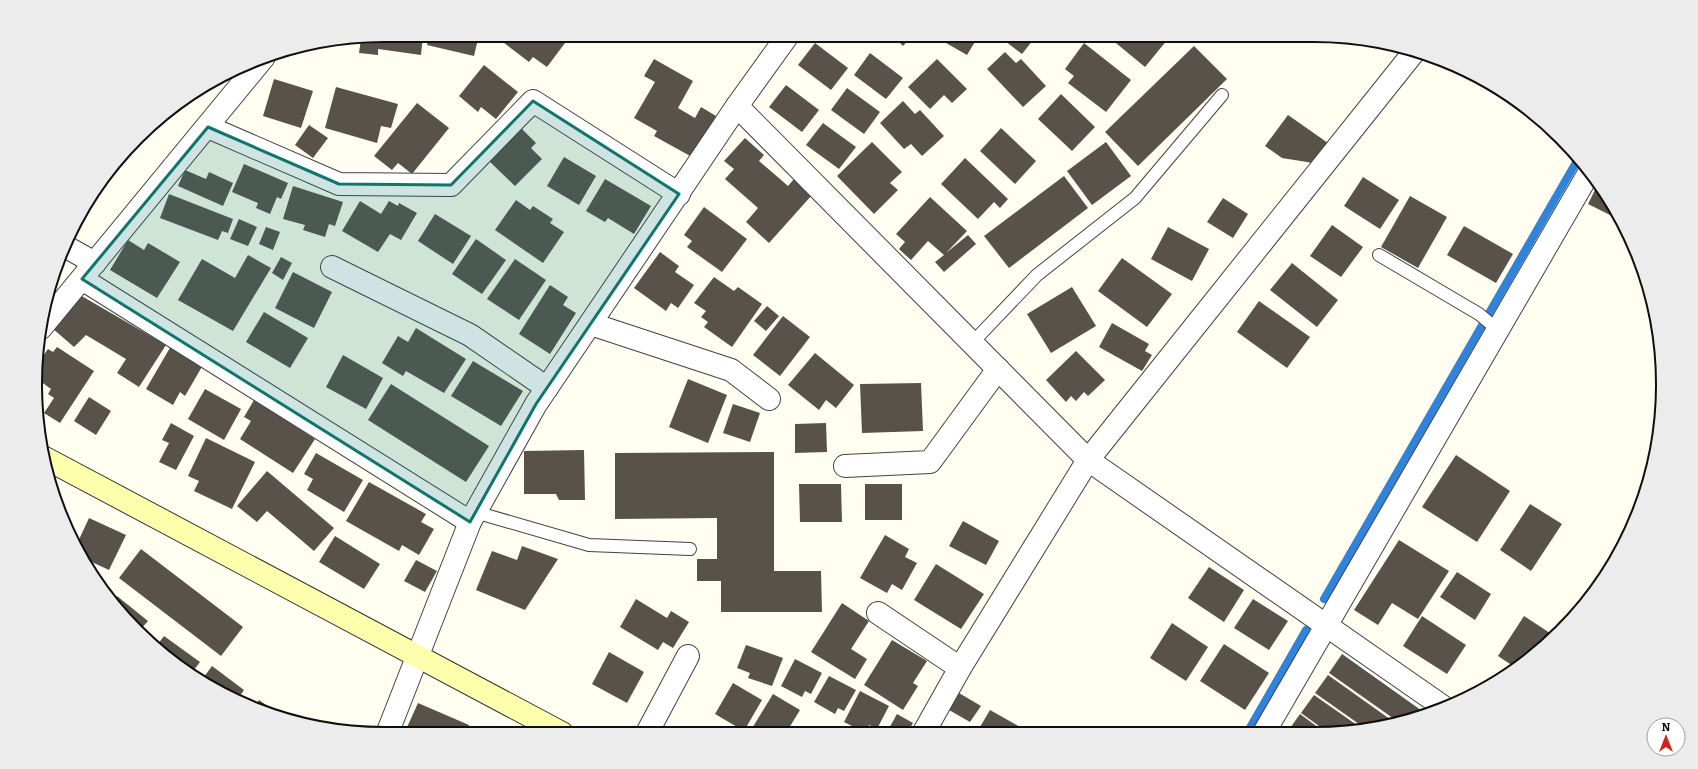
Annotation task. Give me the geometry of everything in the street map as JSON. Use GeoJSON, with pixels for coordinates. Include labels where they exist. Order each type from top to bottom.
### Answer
{"type":"FeatureCollection","features":[{"type":"Feature","properties":{"kind":"street"},"geometry":{"type":"LineString","coordinates":[[390,727],[473,517],[548,388],[738,106],[783,42]]}},
{"type":"Feature","properties":{"kind":"street"},"geometry":{"type":"LineString","coordinates":[[927,727],[960,668],[1088,460],[1411,56]]}},
{"type":"Feature","properties":{"kind":"street"},"geometry":{"type":"LineString","coordinates":[[49,318],[256,67]]}},
{"type":"Feature","properties":{"kind":"street"},"geometry":{"type":"LineString","coordinates":[[208,127],[339,184],[451,185],[532,101],[679,194]]}},
{"type":"Feature","properties":{"kind":"street"},"geometry":{"type":"LineString","coordinates":[[738,106],[1088,460],[1439,703]]}},
{"type":"Feature","properties":{"kind":"street"},"geometry":{"type":"LineString","coordinates":[[1267,727],[1496,328],[1586,178]]}},
{"type":"Feature","properties":{"kind":"street"},"geometry":{"type":"LineString","coordinates":[[69,250],[88,271],[473,517]]}},
{"type":"Feature","properties":{"kind":"street"},"geometry":{"type":"LineString","coordinates":[[332,267],[470,335],[548,388]]}},
{"type":"Feature","properties":{"kind":"street"},"geometry":{"type":"LineString","coordinates":[[591,324],[731,370],[769,399]]}},
{"type":"Feature","properties":{"kind":"street"},"geometry":{"type":"LineString","coordinates":[[845,466],[930,462],[998,369]]}},
{"type":"Feature","properties":{"kind":"street"},"geometry":{"type":"LineString","coordinates":[[51,461],[551,727]]}},
{"type":"Feature","properties":{"kind":"street"},"geometry":{"type":"LineString","coordinates":[[878,613],[960,668]]}},
{"type":"Feature","properties":{"kind":"street"},"geometry":{"type":"LineString","coordinates":[[650,727],[688,656]]}},
{"type":"Feature","properties":{"kind":"lane"},"geometry":{"type":"LineString","coordinates":[[972,343],[1037,275],[1135,198],[1222,96]]}},
{"type":"Feature","properties":{"kind":"lane"},"geometry":{"type":"LineString","coordinates":[[1379,255],[1479,314],[1496,328]]}},
{"type":"Feature","properties":{"kind":"lane"},"geometry":{"type":"LineString","coordinates":[[473,517],[589,545],[690,549]]}},
{"type":"Feature","properties":{"kind":"highlighted area"},"geometry":{"type":"Polygon","coordinates":[[[533,101],[679,194],[536,404],[470,522],[82,279],[208,127],[339,184],[451,185],[533,101]]]}},
{"type":"Feature","properties":{"kind":"building"},"geometry":{"type":"Polygon","coordinates":[[[422,42],[421,55],[378,49],[378,55],[359,53],[360,43],[422,42]]]}},
{"type":"Feature","properties":{"kind":"building"},"geometry":{"type":"Polygon","coordinates":[[[428,42],[477,42],[474,56],[427,45],[428,42]]]}},
{"type":"Feature","properties":{"kind":"building"},"geometry":{"type":"Polygon","coordinates":[[[503,42],[566,42],[547,67],[533,57],[529,62],[503,42]]]}},
{"type":"Feature","properties":{"kind":"building"},"geometry":{"type":"Polygon","coordinates":[[[899,42],[907,42],[903,46],[899,42]]]}},
{"type":"Feature","properties":{"kind":"building"},"geometry":{"type":"Polygon","coordinates":[[[944,42],[975,42],[967,55],[944,42]]]}},
{"type":"Feature","properties":{"kind":"building"},"geometry":{"type":"Polygon","coordinates":[[[1006,42],[1031,42],[1022,54],[1006,42]]]}},
{"type":"Feature","properties":{"kind":"building"},"geometry":{"type":"Polygon","coordinates":[[[1115,42],[1166,42],[1145,67],[1115,42]]]}},
{"type":"Feature","properties":{"kind":"building"},"geometry":{"type":"Polygon","coordinates":[[[815,43],[848,68],[831,90],[798,65],[815,43]]]}},
{"type":"Feature","properties":{"kind":"building"},"geometry":{"type":"Polygon","coordinates":[[[1084,43],[1131,80],[1106,112],[1068,83],[1074,76],[1065,69],[1084,43]]]}},
{"type":"Feature","properties":{"kind":"building"},"geometry":{"type":"Polygon","coordinates":[[[1194,46],[1227,79],[1138,166],[1105,132],[1194,46]]]}},
{"type":"Feature","properties":{"kind":"building"},"geometry":{"type":"Polygon","coordinates":[[[1005,52],[1016,63],[1021,59],[1046,86],[1023,107],[987,69],[1005,52]]]}},
{"type":"Feature","properties":{"kind":"building"},"geometry":{"type":"Polygon","coordinates":[[[870,53],[903,78],[886,99],[854,75],[870,53]]]}},
{"type":"Feature","properties":{"kind":"building"},"geometry":{"type":"Polygon","coordinates":[[[654,59],[693,81],[678,108],[695,118],[701,107],[716,116],[692,157],[654,136],[657,131],[634,118],[655,82],[644,76],[654,59]]]}},
{"type":"Feature","properties":{"kind":"building"},"geometry":{"type":"Polygon","coordinates":[[[937,59],[967,89],[952,103],[944,95],[930,109],[908,87],[937,59]]]}},
{"type":"Feature","properties":{"kind":"building"},"geometry":{"type":"Polygon","coordinates":[[[484,65],[518,92],[496,119],[481,107],[478,112],[459,96],[484,65]]]}},
{"type":"Feature","properties":{"kind":"building"},"geometry":{"type":"Polygon","coordinates":[[[274,79],[313,91],[301,128],[263,116],[274,79]]]}},
{"type":"Feature","properties":{"kind":"building"},"geometry":{"type":"Polygon","coordinates":[[[786,85],[819,110],[802,132],[769,107],[786,85]]]}},
{"type":"Feature","properties":{"kind":"building"},"geometry":{"type":"Polygon","coordinates":[[[336,87],[398,104],[391,128],[381,126],[377,143],[325,128],[336,87]]]}},
{"type":"Feature","properties":{"kind":"building"},"geometry":{"type":"Polygon","coordinates":[[[847,88],[880,112],[864,134],[831,110],[847,88]]]}},
{"type":"Feature","properties":{"kind":"building"},"geometry":{"type":"Polygon","coordinates":[[[1061,94],[1095,127],[1072,151],[1038,119],[1061,94]]]}},
{"type":"Feature","properties":{"kind":"building"},"geometry":{"type":"Polygon","coordinates":[[[903,101],[915,114],[920,110],[944,136],[922,156],[911,144],[904,149],[880,123],[903,101]]]}},
{"type":"Feature","properties":{"kind":"building"},"geometry":{"type":"Polygon","coordinates":[[[417,103],[449,128],[412,174],[398,163],[392,170],[374,156],[417,103]]]}},
{"type":"Feature","properties":{"kind":"building"},"geometry":{"type":"Polygon","coordinates":[[[1288,115],[1328,143],[1313,163],[1282,158],[1265,146],[1288,115]]]}},
{"type":"Feature","properties":{"kind":"building"},"geometry":{"type":"Polygon","coordinates":[[[823,123],[856,147],[839,169],[806,145],[823,123]]]}},
{"type":"Feature","properties":{"kind":"building"},"geometry":{"type":"Polygon","coordinates":[[[309,125],[328,138],[313,158],[295,145],[309,125]]]}},
{"type":"Feature","properties":{"kind":"building"},"geometry":{"type":"Polygon","coordinates":[[[520,127],[536,143],[531,148],[542,159],[515,186],[488,160],[520,127]]]}},
{"type":"Feature","properties":{"kind":"building"},"geometry":{"type":"Polygon","coordinates":[[[1001,128],[1036,161],[1015,184],[980,151],[1001,128]]]}},
{"type":"Feature","properties":{"kind":"building"},"geometry":{"type":"Polygon","coordinates":[[[745,138],[764,155],[759,161],[788,186],[794,179],[812,195],[769,243],[746,222],[758,208],[725,179],[734,169],[724,161],[745,138]]]}},
{"type":"Feature","properties":{"kind":"building"},"geometry":{"type":"Polygon","coordinates":[[[872,142],[902,172],[890,183],[898,190],[874,214],[837,176],[872,142]]]}},
{"type":"Feature","properties":{"kind":"building"},"geometry":{"type":"Polygon","coordinates":[[[1106,142],[1131,176],[1092,205],[1067,171],[1106,142]]]}},
{"type":"Feature","properties":{"kind":"building"},"geometry":{"type":"Polygon","coordinates":[[[564,157],[596,176],[579,205],[547,186],[564,157]]]}},
{"type":"Feature","properties":{"kind":"building"},"geometry":{"type":"Polygon","coordinates":[[[965,158],[1008,199],[1000,208],[994,202],[978,219],[941,184],[965,158]]]}},
{"type":"Feature","properties":{"kind":"building"},"geometry":{"type":"Polygon","coordinates":[[[244,164],[288,183],[281,199],[277,197],[270,214],[256,208],[258,203],[232,192],[244,164]]]}},
{"type":"Feature","properties":{"kind":"building"},"geometry":{"type":"Polygon","coordinates":[[[185,170],[206,179],[209,172],[233,183],[223,206],[178,186],[185,170]]]}},
{"type":"Feature","properties":{"kind":"building"},"geometry":{"type":"Polygon","coordinates":[[[1064,176],[1088,208],[1009,268],[984,236],[1064,176]]]}},
{"type":"Feature","properties":{"kind":"building"},"geometry":{"type":"Polygon","coordinates":[[[1363,177],[1399,200],[1380,229],[1344,206],[1363,177]]]}},
{"type":"Feature","properties":{"kind":"building"},"geometry":{"type":"Polygon","coordinates":[[[605,179],[651,206],[634,234],[608,218],[605,222],[586,211],[605,179]]]}},
{"type":"Feature","properties":{"kind":"building"},"geometry":{"type":"Polygon","coordinates":[[[293,186],[343,202],[335,226],[329,224],[325,237],[303,230],[305,225],[283,219],[293,186]]]}},
{"type":"Feature","properties":{"kind":"building"},"geometry":{"type":"Polygon","coordinates":[[[1595,190],[1612,216],[1588,204],[1595,190]]]}},
{"type":"Feature","properties":{"kind":"building"},"geometry":{"type":"Polygon","coordinates":[[[169,194],[233,219],[228,233],[222,231],[218,240],[160,218],[169,194]]]}},
{"type":"Feature","properties":{"kind":"building"},"geometry":{"type":"Polygon","coordinates":[[[1410,196],[1447,217],[1418,268],[1381,247],[1410,196]]]}},
{"type":"Feature","properties":{"kind":"building"},"geometry":{"type":"Polygon","coordinates":[[[930,197],[967,231],[946,253],[968,235],[976,244],[944,272],[935,262],[944,255],[928,241],[911,260],[899,249],[905,242],[896,234],[930,197]]]}},
{"type":"Feature","properties":{"kind":"building"},"geometry":{"type":"Polygon","coordinates":[[[1223,198],[1248,214],[1233,238],[1207,222],[1223,198]]]}},
{"type":"Feature","properties":{"kind":"building"},"geometry":{"type":"Polygon","coordinates":[[[516,200],[530,210],[533,206],[553,219],[550,223],[564,232],[543,263],[495,230],[516,200]]]}},
{"type":"Feature","properties":{"kind":"building"},"geometry":{"type":"Polygon","coordinates":[[[360,201],[381,214],[389,201],[398,206],[399,203],[417,213],[401,240],[390,234],[378,252],[342,231],[360,201]]]}},
{"type":"Feature","properties":{"kind":"building"},"geometry":{"type":"Polygon","coordinates":[[[704,207],[747,239],[722,272],[687,247],[692,241],[684,235],[704,207]]]}},
{"type":"Feature","properties":{"kind":"building"},"geometry":{"type":"Polygon","coordinates":[[[435,214],[471,236],[453,264],[418,241],[435,214]]]}},
{"type":"Feature","properties":{"kind":"building"},"geometry":{"type":"Polygon","coordinates":[[[239,219],[257,227],[248,246],[230,239],[239,219]]]}},
{"type":"Feature","properties":{"kind":"building"},"geometry":{"type":"Polygon","coordinates":[[[1332,225],[1363,247],[1341,277],[1310,256],[1332,225]]]}},
{"type":"Feature","properties":{"kind":"building"},"geometry":{"type":"Polygon","coordinates":[[[1464,226],[1513,254],[1496,283],[1447,255],[1464,226]]]}},
{"type":"Feature","properties":{"kind":"building"},"geometry":{"type":"Polygon","coordinates":[[[266,227],[280,232],[273,250],[259,244],[266,227]]]}},
{"type":"Feature","properties":{"kind":"building"},"geometry":{"type":"Polygon","coordinates":[[[1168,227],[1209,249],[1192,281],[1151,259],[1168,227]]]}},
{"type":"Feature","properties":{"kind":"building"},"geometry":{"type":"Polygon","coordinates":[[[476,239],[506,260],[482,294],[452,274],[476,239]]]}},
{"type":"Feature","properties":{"kind":"building"},"geometry":{"type":"Polygon","coordinates":[[[128,240],[144,250],[148,243],[180,262],[157,298],[110,270],[128,240]]]}},
{"type":"Feature","properties":{"kind":"building"},"geometry":{"type":"Polygon","coordinates":[[[660,252],[679,266],[675,272],[694,285],[678,308],[671,303],[666,311],[634,288],[660,252]]]}},
{"type":"Feature","properties":{"kind":"building"},"geometry":{"type":"Polygon","coordinates":[[[248,255],[271,268],[233,331],[178,300],[202,259],[235,278],[248,255]]]}},
{"type":"Feature","properties":{"kind":"building"},"geometry":{"type":"Polygon","coordinates":[[[281,257],[292,263],[283,280],[272,273],[281,257]]]}},
{"type":"Feature","properties":{"kind":"building"},"geometry":{"type":"Polygon","coordinates":[[[1122,258],[1172,294],[1147,327],[1098,291],[1122,258]]]}},
{"type":"Feature","properties":{"kind":"building"},"geometry":{"type":"Polygon","coordinates":[[[515,259],[546,280],[519,320],[487,299],[515,259]]]}},
{"type":"Feature","properties":{"kind":"building"},"geometry":{"type":"Polygon","coordinates":[[[1292,263],[1338,300],[1317,327],[1270,290],[1292,263]]]}},
{"type":"Feature","properties":{"kind":"building"},"geometry":{"type":"Polygon","coordinates":[[[293,272],[332,292],[314,328],[275,308],[293,272]]]}},
{"type":"Feature","properties":{"kind":"building"},"geometry":{"type":"Polygon","coordinates":[[[714,277],[734,291],[738,287],[762,304],[732,347],[704,327],[708,322],[701,317],[706,311],[694,303],[714,277]]]}},
{"type":"Feature","properties":{"kind":"building"},"geometry":{"type":"Polygon","coordinates":[[[550,285],[568,297],[563,305],[576,313],[550,354],[519,334],[550,285]]]}},
{"type":"Feature","properties":{"kind":"building"},"geometry":{"type":"Polygon","coordinates":[[[1072,287],[1096,326],[1051,353],[1027,314],[1072,287]]]}},
{"type":"Feature","properties":{"kind":"building"},"geometry":{"type":"Polygon","coordinates":[[[80,295],[166,345],[139,387],[117,373],[126,359],[86,335],[74,347],[52,328],[80,295]]]}},
{"type":"Feature","properties":{"kind":"building"},"geometry":{"type":"Polygon","coordinates":[[[1259,301],[1310,337],[1287,368],[1237,332],[1259,301]]]}},
{"type":"Feature","properties":{"kind":"building"},"geometry":{"type":"Polygon","coordinates":[[[767,306],[779,316],[766,331],[754,321],[767,306]]]}},
{"type":"Feature","properties":{"kind":"building"},"geometry":{"type":"Polygon","coordinates":[[[264,312],[308,338],[290,368],[246,342],[264,312]]]}},
{"type":"Feature","properties":{"kind":"building"},"geometry":{"type":"Polygon","coordinates":[[[783,316],[810,337],[780,376],[753,355],[783,316]]]}},
{"type":"Feature","properties":{"kind":"building"},"geometry":{"type":"Polygon","coordinates":[[[1112,323],[1149,344],[1145,351],[1152,355],[1142,371],[1099,347],[1112,323]]]}},
{"type":"Feature","properties":{"kind":"building"},"geometry":{"type":"Polygon","coordinates":[[[416,328],[466,359],[444,393],[406,371],[403,376],[382,363],[398,336],[408,342],[416,328]]]}},
{"type":"Feature","properties":{"kind":"building"},"geometry":{"type":"Polygon","coordinates":[[[171,346],[203,365],[185,396],[180,392],[173,405],[146,389],[171,346]]]}},
{"type":"Feature","properties":{"kind":"building"},"geometry":{"type":"Polygon","coordinates":[[[57,347],[94,371],[60,423],[44,413],[54,398],[48,394],[51,389],[42,383],[44,355],[48,349],[53,352],[57,347]]]}},
{"type":"Feature","properties":{"kind":"building"},"geometry":{"type":"Polygon","coordinates":[[[1076,351],[1105,380],[1088,396],[1084,392],[1076,401],[1071,396],[1066,402],[1046,380],[1076,351]]]}},
{"type":"Feature","properties":{"kind":"building"},"geometry":{"type":"Polygon","coordinates":[[[815,353],[854,385],[836,408],[826,400],[819,410],[788,385],[815,353]]]}},
{"type":"Feature","properties":{"kind":"building"},"geometry":{"type":"Polygon","coordinates":[[[343,355],[383,378],[366,409],[326,387],[343,355]]]}},
{"type":"Feature","properties":{"kind":"building"},"geometry":{"type":"Polygon","coordinates":[[[473,361],[523,391],[501,426],[451,396],[473,361]]]}},
{"type":"Feature","properties":{"kind":"building"},"geometry":{"type":"Polygon","coordinates":[[[688,379],[727,395],[708,443],[669,427],[688,379]]]}},
{"type":"Feature","properties":{"kind":"building"},"geometry":{"type":"Polygon","coordinates":[[[921,383],[923,431],[862,433],[860,384],[921,383]]]}},
{"type":"Feature","properties":{"kind":"building"},"geometry":{"type":"Polygon","coordinates":[[[391,384],[489,446],[466,482],[368,420],[391,384]]]}},
{"type":"Feature","properties":{"kind":"building"},"geometry":{"type":"Polygon","coordinates":[[[205,389],[241,409],[224,440],[188,419],[205,389]]]}},
{"type":"Feature","properties":{"kind":"building"},"geometry":{"type":"Polygon","coordinates":[[[89,397],[111,411],[96,435],[74,421],[89,397]]]}},
{"type":"Feature","properties":{"kind":"building"},"geometry":{"type":"Polygon","coordinates":[[[254,400],[315,439],[293,473],[240,439],[251,421],[244,417],[254,400]]]}},
{"type":"Feature","properties":{"kind":"building"},"geometry":{"type":"Polygon","coordinates":[[[733,404],[760,413],[750,442],[723,433],[733,404]]]}},
{"type":"Feature","properties":{"kind":"building"},"geometry":{"type":"Polygon","coordinates":[[[171,423],[194,436],[176,470],[159,462],[169,443],[162,440],[171,423]]]}},
{"type":"Feature","properties":{"kind":"building"},"geometry":{"type":"Polygon","coordinates":[[[826,423],[827,452],[795,453],[795,424],[826,423]]]}},
{"type":"Feature","properties":{"kind":"building"},"geometry":{"type":"Polygon","coordinates":[[[206,438],[255,462],[232,509],[194,491],[199,481],[188,476],[206,438]]]}},
{"type":"Feature","properties":{"kind":"building"},"geometry":{"type":"Polygon","coordinates":[[[584,450],[585,500],[559,500],[556,494],[524,494],[524,451],[584,450]]]}},
{"type":"Feature","properties":{"kind":"building"},"geometry":{"type":"Polygon","coordinates":[[[774,452],[774,571],[821,571],[822,612],[721,612],[721,581],[697,581],[697,559],[717,559],[717,518],[615,519],[615,453],[774,452]]]}},
{"type":"Feature","properties":{"kind":"building"},"geometry":{"type":"Polygon","coordinates":[[[316,453],[363,480],[344,512],[307,490],[313,479],[304,474],[316,453]]]}},
{"type":"Feature","properties":{"kind":"building"},"geometry":{"type":"Polygon","coordinates":[[[1456,455],[1510,491],[1477,542],[1422,507],[1456,455]]]}},
{"type":"Feature","properties":{"kind":"building"},"geometry":{"type":"Polygon","coordinates":[[[267,471],[334,528],[314,551],[267,511],[257,522],[237,506],[267,471]]]}},
{"type":"Feature","properties":{"kind":"building"},"geometry":{"type":"Polygon","coordinates":[[[369,482],[426,514],[421,522],[434,529],[419,555],[402,545],[399,551],[346,521],[369,482]]]}},
{"type":"Feature","properties":{"kind":"building"},"geometry":{"type":"Polygon","coordinates":[[[799,484],[841,484],[842,522],[800,522],[799,484]]]}},
{"type":"Feature","properties":{"kind":"building"},"geometry":{"type":"Polygon","coordinates":[[[865,484],[902,484],[902,520],[865,520],[865,484]]]}},
{"type":"Feature","properties":{"kind":"building"},"geometry":{"type":"Polygon","coordinates":[[[1530,504],[1562,524],[1531,571],[1500,550],[1530,504]]]}},
{"type":"Feature","properties":{"kind":"building"},"geometry":{"type":"Polygon","coordinates":[[[89,518],[126,535],[109,570],[92,562],[79,540],[89,518]]]}},
{"type":"Feature","properties":{"kind":"building"},"geometry":{"type":"Polygon","coordinates":[[[963,521],[999,541],[986,565],[949,546],[963,521]]]}},
{"type":"Feature","properties":{"kind":"building"},"geometry":{"type":"Polygon","coordinates":[[[885,535],[909,549],[905,557],[917,563],[902,590],[892,584],[887,593],[860,578],[885,535]]]}},
{"type":"Feature","properties":{"kind":"building"},"geometry":{"type":"Polygon","coordinates":[[[335,536],[380,564],[364,589],[319,562],[335,536]]]}},
{"type":"Feature","properties":{"kind":"building"},"geometry":{"type":"Polygon","coordinates":[[[1399,540],[1449,571],[1418,619],[1392,603],[1378,625],[1354,610],[1399,540]]]}},
{"type":"Feature","properties":{"kind":"building"},"geometry":{"type":"Polygon","coordinates":[[[522,546],[558,559],[525,610],[476,590],[492,551],[517,560],[522,546]]]}},
{"type":"Feature","properties":{"kind":"building"},"geometry":{"type":"Polygon","coordinates":[[[141,549],[243,627],[221,656],[119,578],[141,549]]]}},
{"type":"Feature","properties":{"kind":"building"},"geometry":{"type":"Polygon","coordinates":[[[416,560],[437,571],[425,592],[404,581],[416,560]]]}},
{"type":"Feature","properties":{"kind":"building"},"geometry":{"type":"Polygon","coordinates":[[[936,564],[984,594],[961,629],[914,600],[936,564]]]}},
{"type":"Feature","properties":{"kind":"building"},"geometry":{"type":"Polygon","coordinates":[[[1209,567],[1244,590],[1224,622],[1188,598],[1209,567]]]}},
{"type":"Feature","properties":{"kind":"building"},"geometry":{"type":"Polygon","coordinates":[[[1457,572],[1491,594],[1475,620],[1440,597],[1457,572]]]}},
{"type":"Feature","properties":{"kind":"building"},"geometry":{"type":"Polygon","coordinates":[[[117,596],[148,621],[142,627],[127,610],[117,596]]]}},
{"type":"Feature","properties":{"kind":"building"},"geometry":{"type":"Polygon","coordinates":[[[636,599],[667,618],[671,611],[689,622],[673,648],[663,642],[658,650],[620,627],[636,599]]]}},
{"type":"Feature","properties":{"kind":"building"},"geometry":{"type":"Polygon","coordinates":[[[1253,599],[1288,621],[1269,650],[1234,628],[1253,599]]]}},
{"type":"Feature","properties":{"kind":"building"},"geometry":{"type":"Polygon","coordinates":[[[842,603],[869,621],[851,649],[867,659],[855,679],[811,652],[842,603]]]}},
{"type":"Feature","properties":{"kind":"building"},"geometry":{"type":"Polygon","coordinates":[[[1422,616],[1466,645],[1447,674],[1403,646],[1422,616]]]}},
{"type":"Feature","properties":{"kind":"building"},"geometry":{"type":"Polygon","coordinates":[[[1524,616],[1550,633],[1510,664],[1498,656],[1524,616]]]}},
{"type":"Feature","properties":{"kind":"building"},"geometry":{"type":"Polygon","coordinates":[[[1172,623],[1208,647],[1186,681],[1150,658],[1172,623]]]}},
{"type":"Feature","properties":{"kind":"building"},"geometry":{"type":"Polygon","coordinates":[[[164,636],[200,662],[195,669],[159,642],[164,636]]]}},
{"type":"Feature","properties":{"kind":"building"},"geometry":{"type":"Polygon","coordinates":[[[892,640],[927,661],[913,683],[918,686],[903,710],[864,685],[892,640]]]}},
{"type":"Feature","properties":{"kind":"building"},"geometry":{"type":"Polygon","coordinates":[[[1224,644],[1269,673],[1245,710],[1200,681],[1224,644]]]}},
{"type":"Feature","properties":{"kind":"building"},"geometry":{"type":"Polygon","coordinates":[[[746,645],[783,658],[772,686],[748,678],[750,673],[737,668],[746,645]]]}},
{"type":"Feature","properties":{"kind":"building"},"geometry":{"type":"Polygon","coordinates":[[[609,652],[644,672],[627,703],[592,684],[609,652]]]}},
{"type":"Feature","properties":{"kind":"building"},"geometry":{"type":"Polygon","coordinates":[[[1342,654],[1421,710],[1392,717],[1329,673],[1342,654]]]}},
{"type":"Feature","properties":{"kind":"building"},"geometry":{"type":"Polygon","coordinates":[[[795,659],[822,673],[811,694],[805,691],[802,697],[781,686],[795,659]]]}},
{"type":"Feature","properties":{"kind":"building"},"geometry":{"type":"Polygon","coordinates":[[[212,666],[244,690],[240,695],[205,676],[212,666]]]}},
{"type":"Feature","properties":{"kind":"building"},"geometry":{"type":"Polygon","coordinates":[[[1328,675],[1388,718],[1359,724],[1315,693],[1328,675]]]}},
{"type":"Feature","properties":{"kind":"building"},"geometry":{"type":"Polygon","coordinates":[[[829,676],[856,690],[844,711],[838,708],[835,714],[814,702],[829,676]]]}},
{"type":"Feature","properties":{"kind":"building"},"geometry":{"type":"Polygon","coordinates":[[[733,683],[762,700],[746,727],[737,727],[715,714],[733,683]]]}},
{"type":"Feature","properties":{"kind":"building"},"geometry":{"type":"Polygon","coordinates":[[[860,691],[889,706],[878,727],[869,725],[868,727],[854,727],[844,722],[860,691]]]}},
{"type":"Feature","properties":{"kind":"building"},"geometry":{"type":"Polygon","coordinates":[[[959,693],[981,706],[970,722],[949,710],[959,693]]]}},
{"type":"Feature","properties":{"kind":"building"},"geometry":{"type":"Polygon","coordinates":[[[773,694],[800,710],[790,727],[753,727],[773,694]]]}},
{"type":"Feature","properties":{"kind":"building"},"geometry":{"type":"Polygon","coordinates":[[[1314,695],[1356,724],[1320,727],[1301,713],[1314,695]]]}},
{"type":"Feature","properties":{"kind":"building"},"geometry":{"type":"Polygon","coordinates":[[[259,700],[269,707],[257,703],[259,700]]]}},
{"type":"Feature","properties":{"kind":"building"},"geometry":{"type":"Polygon","coordinates":[[[418,703],[469,725],[468,727],[407,727],[418,703]]]}},
{"type":"Feature","properties":{"kind":"building"},"geometry":{"type":"Polygon","coordinates":[[[990,710],[1020,727],[980,727],[990,710]]]}},
{"type":"Feature","properties":{"kind":"building"},"geometry":{"type":"Polygon","coordinates":[[[897,714],[913,723],[911,727],[890,727],[897,714]]]}},
{"type":"Feature","properties":{"kind":"building"},"geometry":{"type":"Polygon","coordinates":[[[1300,714],[1317,727],[1314,727],[1291,727],[1300,714]]]}},
{"type":"Feature","properties":{"kind":"waterway"},"geometry":{"type":"LineString","coordinates":[[1324,599],[1575,164]]}},
{"type":"Feature","properties":{"kind":"waterway"},"geometry":{"type":"LineString","coordinates":[[1250,727],[1306,630]]}}]}
